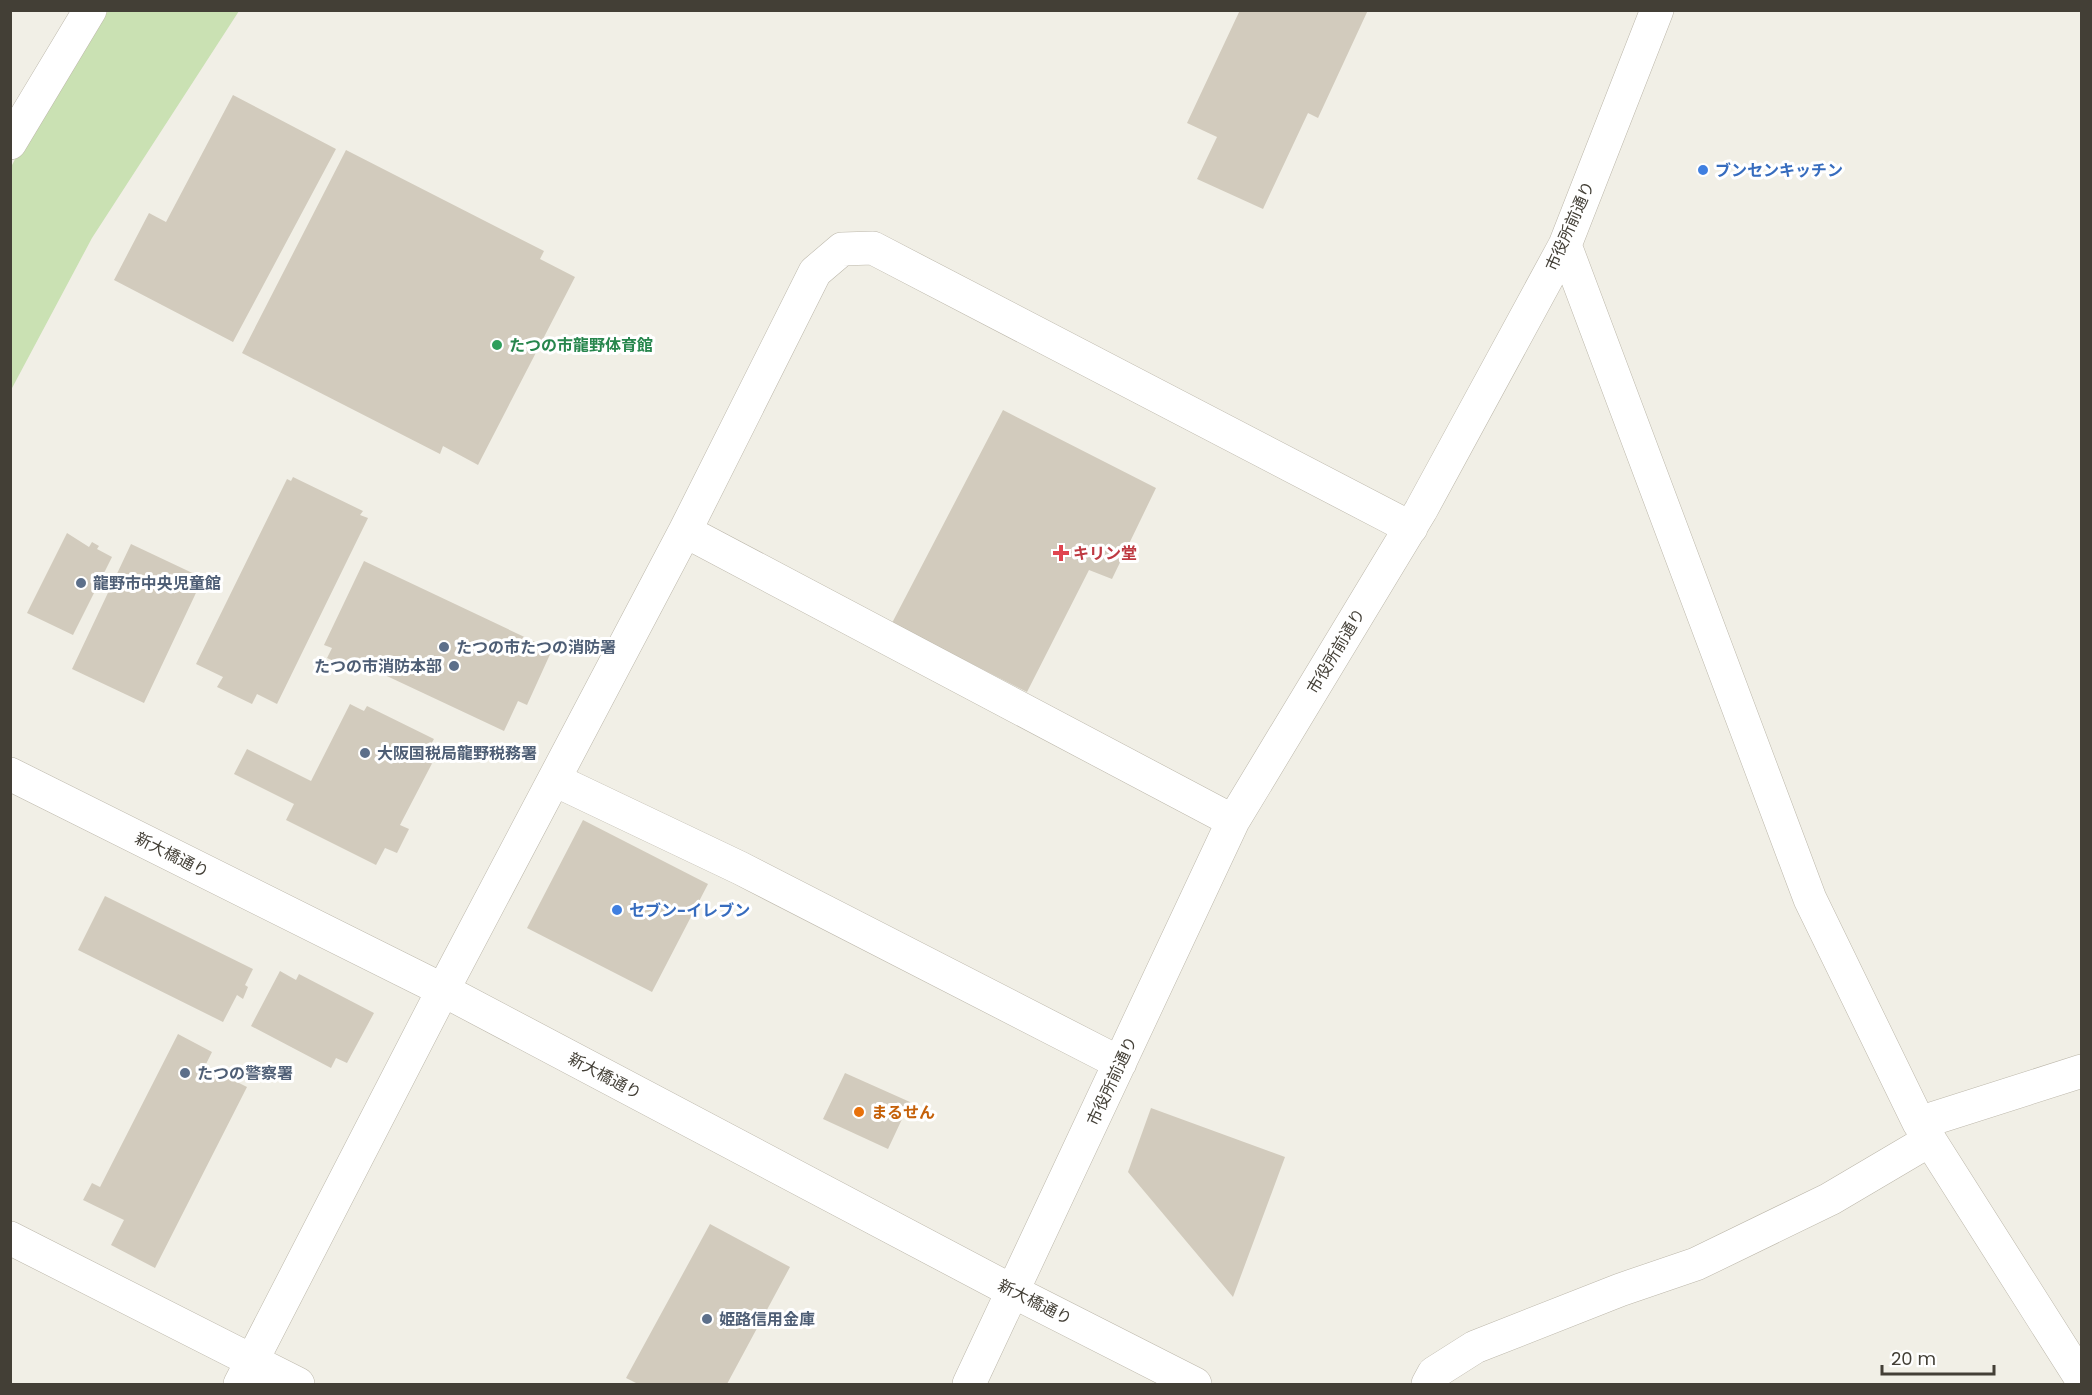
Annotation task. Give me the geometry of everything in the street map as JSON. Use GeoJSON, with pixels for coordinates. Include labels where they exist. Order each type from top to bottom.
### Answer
{"type":"FeatureCollection","features":[{"type":"Feature","properties":{"kind":"street"},"geometry":{"type":"LineString","coordinates":[[10,143],[90,10]]}},
{"type":"Feature","properties":{"kind":"street","name":"市役所前通り"},"geometry":{"type":"LineString","coordinates":[[969,1384],[1233,821],[1411,528],[1565,245],[1657,10]]}},
{"type":"Feature","properties":{"kind":"street"},"geometry":{"type":"LineString","coordinates":[[1565,245],[1810,899],[1925,1131],[2082,1380]]}},
{"type":"Feature","properties":{"kind":"street"},"geometry":{"type":"LineString","coordinates":[[246,1372],[442,990],[685,531],[814,272],[842,249],[873,248],[1411,528]]}},
{"type":"Feature","properties":{"kind":"street"},"geometry":{"type":"LineString","coordinates":[[685,531],[1233,821]]}},
{"type":"Feature","properties":{"kind":"street","name":"新大橋通り"},"geometry":{"type":"LineString","coordinates":[[10,774],[442,990],[1014,1292],[1195,1384]]}},
{"type":"Feature","properties":{"kind":"street"},"geometry":{"type":"LineString","coordinates":[[555,780],[740,868],[1120,1063]]}},
{"type":"Feature","properties":{"kind":"street"},"geometry":{"type":"LineString","coordinates":[[1428,1384],[1434,1372],[1475,1347],[1620,1290],[1696,1264],[1830,1199],[1925,1131],[2082,1071]]}},
{"type":"Feature","properties":{"kind":"street"},"geometry":{"type":"LineString","coordinates":[[10,1238],[246,1372],[298,1384]]}},
{"type":"Feature","properties":{"kind":"green space"},"geometry":{"type":"Polygon","coordinates":[[[108,11],[239,11],[92,238],[11,390],[11,167],[27,136],[108,11]]]}},
{"type":"Feature","properties":{"kind":"building"},"geometry":{"type":"Polygon","coordinates":[[[1240,10],[1368,10],[1318,118],[1308,113],[1263,209],[1197,179],[1217,137],[1187,123],[1240,10]]]}},
{"type":"Feature","properties":{"kind":"building"},"geometry":{"type":"Polygon","coordinates":[[[233,95],[336,149],[233,342],[114,280],[149,213],[166,222],[233,95]]]}},
{"type":"Feature","properties":{"kind":"building"},"geometry":{"type":"Polygon","coordinates":[[[346,150],[544,251],[540,259],[575,277],[478,465],[443,446],[440,454],[242,353],[346,150]]]}},
{"type":"Feature","properties":{"kind":"building"},"geometry":{"type":"Polygon","coordinates":[[[1003,410],[1156,488],[1112,579],[1089,570],[1027,692],[892,623],[1003,410]]]}},
{"type":"Feature","properties":{"kind":"building"},"geometry":{"type":"Polygon","coordinates":[[[293,477],[363,511],[360,515],[368,518],[277,704],[257,694],[252,704],[217,687],[223,677],[196,664],[287,479],[291,481],[293,477]]]}},
{"type":"Feature","properties":{"kind":"building"},"geometry":{"type":"Polygon","coordinates":[[[67,533],[89,547],[92,542],[99,546],[97,549],[112,557],[73,635],[27,613],[67,533]]]}},
{"type":"Feature","properties":{"kind":"building"},"geometry":{"type":"Polygon","coordinates":[[[131,544],[203,578],[144,703],[72,669],[131,544]]]}},
{"type":"Feature","properties":{"kind":"building"},"geometry":{"type":"Polygon","coordinates":[[[364,561],[552,650],[527,705],[518,701],[504,731],[357,662],[353,670],[327,658],[332,648],[324,645],[364,561]]]}},
{"type":"Feature","properties":{"kind":"building"},"geometry":{"type":"Polygon","coordinates":[[[350,704],[364,711],[367,706],[434,739],[430,746],[439,750],[400,825],[409,829],[397,853],[385,848],[376,865],[286,820],[294,804],[234,774],[247,749],[311,781],[350,704]]]}},
{"type":"Feature","properties":{"kind":"building"},"geometry":{"type":"Polygon","coordinates":[[[583,820],[708,884],[652,992],[527,928],[583,820]]]}},
{"type":"Feature","properties":{"kind":"building"},"geometry":{"type":"Polygon","coordinates":[[[105,896],[253,969],[245,985],[248,987],[243,999],[237,995],[223,1022],[78,950],[105,896]]]}},
{"type":"Feature","properties":{"kind":"building"},"geometry":{"type":"Polygon","coordinates":[[[280,971],[296,980],[299,974],[374,1013],[347,1063],[336,1058],[331,1068],[251,1026],[280,971]]]}},
{"type":"Feature","properties":{"kind":"building"},"geometry":{"type":"Polygon","coordinates":[[[178,1034],[212,1052],[205,1066],[247,1087],[155,1268],[111,1245],[124,1220],[83,1200],[92,1183],[100,1187],[178,1034]]]}},
{"type":"Feature","properties":{"kind":"building"},"geometry":{"type":"Polygon","coordinates":[[[845,1073],[910,1102],[888,1149],[823,1119],[845,1073]]]}},
{"type":"Feature","properties":{"kind":"building"},"geometry":{"type":"Polygon","coordinates":[[[1151,1108],[1285,1157],[1233,1297],[1128,1172],[1151,1108]]]}},
{"type":"Feature","properties":{"kind":"building"},"geometry":{"type":"Polygon","coordinates":[[[710,1224],[790,1267],[727,1384],[638,1384],[626,1378],[710,1224]]]}},
{"type":"Feature","properties":{"kind":"place","name":"ブンセンキッチン"},"geometry":{"type":"Point","coordinates":[1703,170]}},
{"type":"Feature","properties":{"kind":"place","name":"たつの市龍野体育館"},"geometry":{"type":"Point","coordinates":[497,345]}},
{"type":"Feature","properties":{"kind":"place","name":"キリン堂"},"geometry":{"type":"Point","coordinates":[1061,553]}},
{"type":"Feature","properties":{"kind":"place","name":"龍野市中央児童館"},"geometry":{"type":"Point","coordinates":[81,583]}},
{"type":"Feature","properties":{"kind":"place","name":"たつの市たつの消防署"},"geometry":{"type":"Point","coordinates":[444,647]}},
{"type":"Feature","properties":{"kind":"place","name":"たつの市消防本部"},"geometry":{"type":"Point","coordinates":[454,666]}},
{"type":"Feature","properties":{"kind":"place","name":"大阪国税局龍野税務署"},"geometry":{"type":"Point","coordinates":[365,753]}},
{"type":"Feature","properties":{"kind":"place","name":"セブン-イレブン"},"geometry":{"type":"Point","coordinates":[617,910]}},
{"type":"Feature","properties":{"kind":"place","name":"たつの警察署"},"geometry":{"type":"Point","coordinates":[185,1073]}},
{"type":"Feature","properties":{"kind":"place","name":"まるせん"},"geometry":{"type":"Point","coordinates":[859,1112]}},
{"type":"Feature","properties":{"kind":"place","name":"姫路信用金庫"},"geometry":{"type":"Point","coordinates":[707,1319]}}]}
